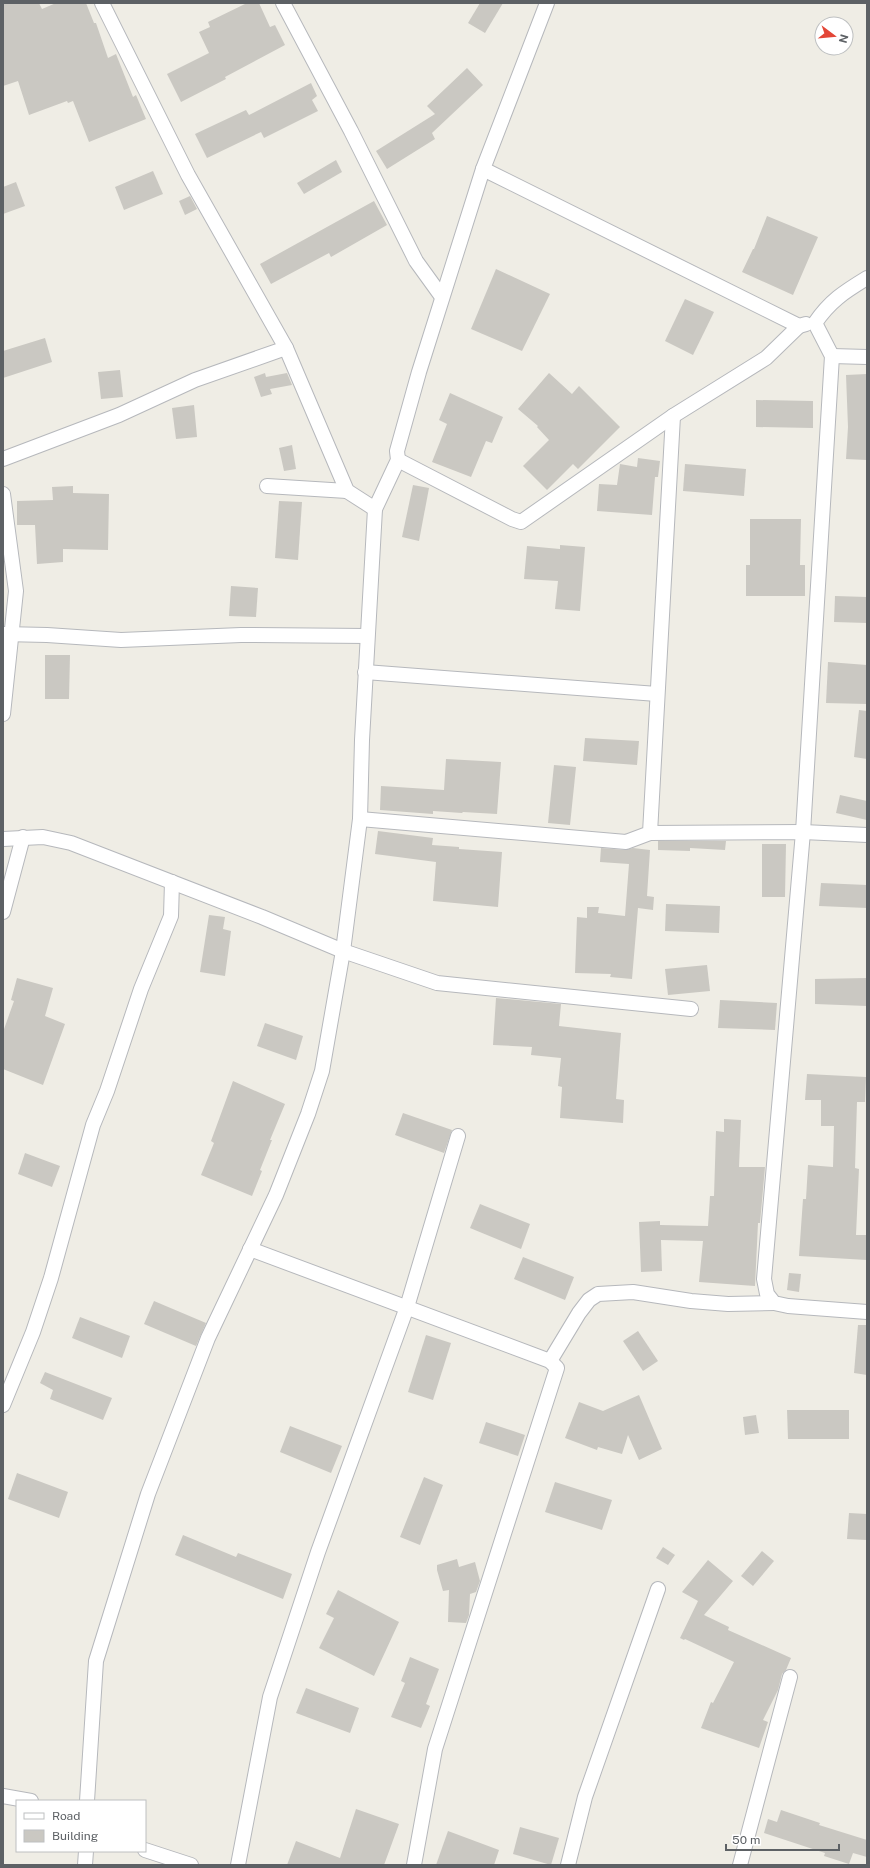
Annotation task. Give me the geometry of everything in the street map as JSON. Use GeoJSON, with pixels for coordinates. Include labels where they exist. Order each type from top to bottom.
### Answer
{"type":"FeatureCollection","features":[{"type":"Feature","properties":{"kind":"street"},"geometry":{"type":"LineString","coordinates":[[102,3],[188,175],[286,348],[347,491]]}},
{"type":"Feature","properties":{"kind":"street"},"geometry":{"type":"LineString","coordinates":[[283,3],[351,132],[416,261],[442,297]]}},
{"type":"Feature","properties":{"kind":"street"},"geometry":{"type":"LineString","coordinates":[[87,1800],[96,1661],[148,1494],[208,1338],[276,1195],[308,1114],[322,1071],[343,951],[360,819],[365,672],[375,509],[398,460],[397,450],[442,297],[482,169],[547,3]]}},
{"type":"Feature","properties":{"kind":"street"},"geometry":{"type":"LineString","coordinates":[[482,169],[799,326]]}},
{"type":"Feature","properties":{"kind":"street"},"geometry":{"type":"LineString","coordinates":[[398,460],[512,519],[521,522],[673,416],[766,358],[799,326],[815,323],[826,307],[846,291],[867,278]]}},
{"type":"Feature","properties":{"kind":"street"},"geometry":{"type":"LineString","coordinates":[[774,1303],[767,1294],[764,1278],[803,832],[832,356],[815,323]]}},
{"type":"Feature","properties":{"kind":"street"},"geometry":{"type":"LineString","coordinates":[[3,458],[119,415],[195,380],[286,348]]}},
{"type":"Feature","properties":{"kind":"street"},"geometry":{"type":"LineString","coordinates":[[832,356],[867,357]]}},
{"type":"Feature","properties":{"kind":"street"},"geometry":{"type":"LineString","coordinates":[[650,833],[673,416]]}},
{"type":"Feature","properties":{"kind":"street"},"geometry":{"type":"LineString","coordinates":[[267,486],[347,491],[375,509]]}},
{"type":"Feature","properties":{"kind":"street"},"geometry":{"type":"LineString","coordinates":[[3,494],[16,591],[8,635],[3,714]]}},
{"type":"Feature","properties":{"kind":"street"},"geometry":{"type":"LineString","coordinates":[[8,635],[47,635],[121,640],[241,635],[367,636]]}},
{"type":"Feature","properties":{"kind":"street"},"geometry":{"type":"LineString","coordinates":[[365,672],[658,694]]}},
{"type":"Feature","properties":{"kind":"street"},"geometry":{"type":"LineString","coordinates":[[360,819],[626,842],[650,833],[803,832],[867,835]]}},
{"type":"Feature","properties":{"kind":"street"},"geometry":{"type":"LineString","coordinates":[[4,834],[23,837],[44,837],[71,843],[343,951],[437,983],[692,1009]]}},
{"type":"Feature","properties":{"kind":"street"},"geometry":{"type":"LineString","coordinates":[[3,912],[23,837]]}},
{"type":"Feature","properties":{"kind":"street"},"geometry":{"type":"LineString","coordinates":[[3,1405],[33,1332],[51,1278],[93,1125],[107,1091],[141,989],[171,916],[172,882]]}},
{"type":"Feature","properties":{"kind":"street"},"geometry":{"type":"LineString","coordinates":[[238,1865],[270,1697],[318,1552],[407,1307],[458,1136]]}},
{"type":"Feature","properties":{"kind":"street"},"geometry":{"type":"LineString","coordinates":[[250,1249],[550,1361],[557,1368],[435,1750],[414,1865]]}},
{"type":"Feature","properties":{"kind":"street"},"geometry":{"type":"LineString","coordinates":[[550,1361],[579,1313],[589,1300],[598,1294],[633,1292],[690,1302],[728,1304],[774,1303],[788,1306],[867,1312]]}},
{"type":"Feature","properties":{"kind":"street"},"geometry":{"type":"LineString","coordinates":[[568,1865],[585,1797],[658,1588]]}},
{"type":"Feature","properties":{"kind":"street"},"geometry":{"type":"LineString","coordinates":[[740,1865],[790,1677]]}},
{"type":"Feature","properties":{"kind":"street"},"geometry":{"type":"LineString","coordinates":[[3,1796],[25,1800]]}},
{"type":"Feature","properties":{"kind":"street"},"geometry":{"type":"LineString","coordinates":[[146,1850],[191,1865]]}},
{"type":"Feature","properties":{"kind":"street"},"geometry":{"type":"LineString","coordinates":[[85,1865],[86,1852]]}},
{"type":"Feature","properties":{"kind":"building"},"geometry":{"type":"Polygon","coordinates":[[[3,3],[39,3],[42,9],[56,3],[86,3],[94,23],[96,23],[108,58],[116,54],[133,97],[136,95],[146,119],[89,142],[73,101],[68,103],[67,101],[29,115],[18,81],[3,86],[3,3]]]}},
{"type":"Feature","properties":{"kind":"building"},"geometry":{"type":"Polygon","coordinates":[[[247,3],[259,3],[270,27],[275,25],[285,45],[225,77],[226,79],[181,102],[167,74],[209,53],[199,32],[210,27],[208,22],[247,3]]]}},
{"type":"Feature","properties":{"kind":"building"},"geometry":{"type":"Polygon","coordinates":[[[480,3],[503,3],[485,33],[468,23],[480,3]]]}},
{"type":"Feature","properties":{"kind":"building"},"geometry":{"type":"Polygon","coordinates":[[[467,68],[483,85],[432,133],[435,139],[387,169],[376,151],[435,114],[427,106],[467,68]]]}},
{"type":"Feature","properties":{"kind":"building"},"geometry":{"type":"Polygon","coordinates":[[[311,83],[317,96],[312,100],[318,111],[264,138],[261,132],[207,158],[195,134],[246,110],[249,115],[311,83]]]}},
{"type":"Feature","properties":{"kind":"building"},"geometry":{"type":"Polygon","coordinates":[[[336,160],[342,172],[304,194],[297,183],[336,160]]]}},
{"type":"Feature","properties":{"kind":"building"},"geometry":{"type":"Polygon","coordinates":[[[153,171],[163,194],[124,210],[115,187],[153,171]]]}},
{"type":"Feature","properties":{"kind":"building"},"geometry":{"type":"Polygon","coordinates":[[[16,182],[25,206],[3,214],[3,187],[16,182]]]}},
{"type":"Feature","properties":{"kind":"building"},"geometry":{"type":"Polygon","coordinates":[[[190,196],[197,209],[185,215],[179,201],[190,196]]]}},
{"type":"Feature","properties":{"kind":"building"},"geometry":{"type":"Polygon","coordinates":[[[374,201],[387,225],[331,257],[329,253],[271,284],[260,264],[374,201]]]}},
{"type":"Feature","properties":{"kind":"building"},"geometry":{"type":"Polygon","coordinates":[[[767,216],[818,237],[793,295],[742,272],[754,249],[767,216]]]}},
{"type":"Feature","properties":{"kind":"building"},"geometry":{"type":"Polygon","coordinates":[[[496,269],[550,294],[522,351],[471,329],[496,269]]]}},
{"type":"Feature","properties":{"kind":"building"},"geometry":{"type":"Polygon","coordinates":[[[685,299],[714,312],[693,355],[665,341],[685,299]]]}},
{"type":"Feature","properties":{"kind":"building"},"geometry":{"type":"Polygon","coordinates":[[[45,338],[52,362],[3,378],[3,351],[45,338]]]}},
{"type":"Feature","properties":{"kind":"building"},"geometry":{"type":"Polygon","coordinates":[[[120,370],[123,397],[101,399],[98,372],[120,370]]]}},
{"type":"Feature","properties":{"kind":"building"},"geometry":{"type":"Polygon","coordinates":[[[265,373],[266,377],[287,373],[292,385],[270,389],[272,394],[261,397],[254,377],[265,373]]]}},
{"type":"Feature","properties":{"kind":"building"},"geometry":{"type":"Polygon","coordinates":[[[549,373],[572,394],[579,386],[620,427],[578,469],[573,464],[547,490],[523,466],[549,440],[537,427],[538,426],[518,409],[549,373]]]}},
{"type":"Feature","properties":{"kind":"building"},"geometry":{"type":"Polygon","coordinates":[[[867,374],[867,460],[846,459],[848,427],[846,375],[867,374]]]}},
{"type":"Feature","properties":{"kind":"building"},"geometry":{"type":"Polygon","coordinates":[[[450,393],[503,417],[492,443],[486,441],[471,477],[432,462],[447,424],[439,420],[450,393]]]}},
{"type":"Feature","properties":{"kind":"building"},"geometry":{"type":"Polygon","coordinates":[[[756,400],[813,401],[813,428],[756,427],[756,400]]]}},
{"type":"Feature","properties":{"kind":"building"},"geometry":{"type":"Polygon","coordinates":[[[194,405],[197,437],[176,439],[172,408],[194,405]]]}},
{"type":"Feature","properties":{"kind":"building"},"geometry":{"type":"Polygon","coordinates":[[[292,445],[296,469],[284,471],[279,448],[292,445]]]}},
{"type":"Feature","properties":{"kind":"building"},"geometry":{"type":"Polygon","coordinates":[[[638,458],[660,461],[658,477],[655,477],[652,515],[597,511],[599,484],[617,485],[620,464],[637,467],[638,458]]]}},
{"type":"Feature","properties":{"kind":"building"},"geometry":{"type":"Polygon","coordinates":[[[685,464],[746,469],[744,496],[683,491],[685,464]]]}},
{"type":"Feature","properties":{"kind":"building"},"geometry":{"type":"Polygon","coordinates":[[[413,485],[429,488],[419,541],[402,537],[413,485]]]}},
{"type":"Feature","properties":{"kind":"building"},"geometry":{"type":"Polygon","coordinates":[[[73,486],[73,493],[109,494],[108,550],[63,549],[63,562],[37,564],[35,525],[17,525],[17,501],[53,500],[52,487],[73,486]]]}},
{"type":"Feature","properties":{"kind":"building"},"geometry":{"type":"Polygon","coordinates":[[[279,501],[302,502],[298,560],[275,558],[279,501]]]}},
{"type":"Feature","properties":{"kind":"building"},"geometry":{"type":"Polygon","coordinates":[[[750,519],[801,519],[800,565],[805,565],[805,596],[746,596],[746,565],[750,565],[750,519]]]}},
{"type":"Feature","properties":{"kind":"building"},"geometry":{"type":"Polygon","coordinates":[[[560,545],[585,547],[580,611],[555,609],[558,581],[524,579],[527,546],[560,549],[560,545]]]}},
{"type":"Feature","properties":{"kind":"building"},"geometry":{"type":"Polygon","coordinates":[[[231,586],[258,588],[256,617],[229,616],[231,586]]]}},
{"type":"Feature","properties":{"kind":"building"},"geometry":{"type":"Polygon","coordinates":[[[835,596],[867,597],[867,623],[834,622],[835,596]]]}},
{"type":"Feature","properties":{"kind":"building"},"geometry":{"type":"Polygon","coordinates":[[[45,655],[70,655],[69,699],[45,699],[45,655]]]}},
{"type":"Feature","properties":{"kind":"building"},"geometry":{"type":"Polygon","coordinates":[[[828,662],[867,665],[867,704],[826,703],[828,662]]]}},
{"type":"Feature","properties":{"kind":"building"},"geometry":{"type":"Polygon","coordinates":[[[859,710],[867,711],[867,759],[854,757],[859,710]]]}},
{"type":"Feature","properties":{"kind":"building"},"geometry":{"type":"Polygon","coordinates":[[[585,738],[639,741],[637,765],[583,761],[585,738]]]}},
{"type":"Feature","properties":{"kind":"building"},"geometry":{"type":"Polygon","coordinates":[[[446,759],[501,762],[497,814],[433,811],[433,814],[380,810],[381,786],[444,790],[446,759]]]}},
{"type":"Feature","properties":{"kind":"building"},"geometry":{"type":"Polygon","coordinates":[[[554,765],[576,767],[570,825],[548,823],[554,765]]]}},
{"type":"Feature","properties":{"kind":"building"},"geometry":{"type":"Polygon","coordinates":[[[840,795],[867,801],[867,820],[836,813],[840,795]]]}},
{"type":"Feature","properties":{"kind":"building"},"geometry":{"type":"Polygon","coordinates":[[[378,831],[433,838],[432,845],[459,847],[459,849],[502,852],[498,907],[433,901],[436,862],[375,854],[378,831]]]}},
{"type":"Feature","properties":{"kind":"building"},"geometry":{"type":"Polygon","coordinates":[[[658,841],[726,841],[725,850],[690,848],[690,851],[658,850],[658,841]]]}},
{"type":"Feature","properties":{"kind":"building"},"geometry":{"type":"Polygon","coordinates":[[[762,844],[786,844],[785,897],[762,897],[762,844]]]}},
{"type":"Feature","properties":{"kind":"building"},"geometry":{"type":"Polygon","coordinates":[[[601,848],[625,850],[633,848],[650,850],[647,896],[654,897],[653,910],[638,908],[632,979],[610,977],[611,974],[575,973],[577,917],[587,918],[587,907],[599,907],[598,913],[625,916],[629,864],[600,862],[601,848]]]}},
{"type":"Feature","properties":{"kind":"building"},"geometry":{"type":"Polygon","coordinates":[[[821,883],[867,885],[867,908],[819,906],[821,883]]]}},
{"type":"Feature","properties":{"kind":"building"},"geometry":{"type":"Polygon","coordinates":[[[666,904],[720,906],[719,933],[665,931],[666,904]]]}},
{"type":"Feature","properties":{"kind":"building"},"geometry":{"type":"Polygon","coordinates":[[[209,915],[225,917],[223,929],[231,931],[225,976],[200,972],[209,915]]]}},
{"type":"Feature","properties":{"kind":"building"},"geometry":{"type":"Polygon","coordinates":[[[707,965],[710,991],[668,995],[665,969],[707,965]]]}},
{"type":"Feature","properties":{"kind":"building"},"geometry":{"type":"Polygon","coordinates":[[[17,978],[53,988],[45,1016],[65,1024],[43,1085],[3,1069],[3,1032],[14,1001],[11,1000],[17,978]]]}},
{"type":"Feature","properties":{"kind":"building"},"geometry":{"type":"Polygon","coordinates":[[[867,978],[867,1006],[815,1004],[815,979],[867,978]]]}},
{"type":"Feature","properties":{"kind":"building"},"geometry":{"type":"Polygon","coordinates":[[[496,998],[561,1004],[559,1026],[621,1033],[616,1099],[624,1100],[623,1123],[560,1118],[562,1087],[558,1086],[561,1058],[531,1055],[532,1047],[493,1045],[496,998]]]}},
{"type":"Feature","properties":{"kind":"building"},"geometry":{"type":"Polygon","coordinates":[[[720,1000],[777,1003],[775,1030],[718,1028],[720,1000]]]}},
{"type":"Feature","properties":{"kind":"building"},"geometry":{"type":"Polygon","coordinates":[[[265,1023],[303,1036],[296,1060],[257,1046],[265,1023]]]}},
{"type":"Feature","properties":{"kind":"building"},"geometry":{"type":"Polygon","coordinates":[[[807,1074],[866,1077],[865,1102],[857,1102],[855,1168],[859,1169],[856,1235],[867,1235],[867,1260],[799,1256],[803,1199],[806,1199],[808,1165],[833,1167],[834,1126],[821,1126],[821,1100],[805,1100],[807,1074]]]}},
{"type":"Feature","properties":{"kind":"building"},"geometry":{"type":"Polygon","coordinates":[[[233,1081],[285,1104],[270,1140],[272,1140],[260,1170],[262,1171],[252,1196],[201,1175],[214,1143],[211,1141],[233,1081]]]}},
{"type":"Feature","properties":{"kind":"building"},"geometry":{"type":"Polygon","coordinates":[[[403,1113],[452,1130],[444,1153],[395,1135],[403,1113]]]}},
{"type":"Feature","properties":{"kind":"building"},"geometry":{"type":"Polygon","coordinates":[[[724,1119],[741,1120],[739,1167],[765,1167],[760,1223],[758,1223],[755,1286],[699,1282],[703,1241],[661,1240],[662,1271],[641,1272],[639,1222],[660,1221],[660,1225],[708,1226],[710,1196],[714,1196],[716,1131],[724,1132],[724,1119]]]}},
{"type":"Feature","properties":{"kind":"building"},"geometry":{"type":"Polygon","coordinates":[[[25,1153],[60,1166],[52,1187],[18,1174],[25,1153]]]}},
{"type":"Feature","properties":{"kind":"building"},"geometry":{"type":"Polygon","coordinates":[[[480,1204],[530,1224],[521,1249],[470,1228],[480,1204]]]}},
{"type":"Feature","properties":{"kind":"building"},"geometry":{"type":"Polygon","coordinates":[[[523,1257],[574,1277],[565,1300],[514,1279],[523,1257]]]}},
{"type":"Feature","properties":{"kind":"building"},"geometry":{"type":"Polygon","coordinates":[[[789,1273],[801,1274],[799,1292],[787,1290],[789,1273]]]}},
{"type":"Feature","properties":{"kind":"building"},"geometry":{"type":"Polygon","coordinates":[[[154,1301],[206,1323],[196,1346],[144,1324],[154,1301]]]}},
{"type":"Feature","properties":{"kind":"building"},"geometry":{"type":"Polygon","coordinates":[[[80,1317],[130,1336],[122,1358],[72,1338],[80,1317]]]}},
{"type":"Feature","properties":{"kind":"building"},"geometry":{"type":"Polygon","coordinates":[[[858,1325],[867,1325],[867,1375],[854,1373],[858,1325]]]}},
{"type":"Feature","properties":{"kind":"building"},"geometry":{"type":"Polygon","coordinates":[[[638,1331],[658,1361],[643,1371],[623,1341],[638,1331]]]}},
{"type":"Feature","properties":{"kind":"building"},"geometry":{"type":"Polygon","coordinates":[[[426,1335],[451,1343],[433,1400],[408,1392],[426,1335]]]}},
{"type":"Feature","properties":{"kind":"building"},"geometry":{"type":"Polygon","coordinates":[[[45,1372],[112,1398],[103,1420],[50,1399],[53,1390],[40,1383],[45,1372]]]}},
{"type":"Feature","properties":{"kind":"building"},"geometry":{"type":"Polygon","coordinates":[[[639,1395],[662,1449],[639,1460],[628,1435],[622,1454],[598,1447],[597,1450],[565,1438],[579,1402],[603,1411],[639,1395]]]}},
{"type":"Feature","properties":{"kind":"building"},"geometry":{"type":"Polygon","coordinates":[[[787,1410],[849,1410],[849,1439],[788,1439],[787,1410]]]}},
{"type":"Feature","properties":{"kind":"building"},"geometry":{"type":"Polygon","coordinates":[[[756,1415],[759,1433],[745,1435],[743,1417],[756,1415]]]}},
{"type":"Feature","properties":{"kind":"building"},"geometry":{"type":"Polygon","coordinates":[[[486,1422],[525,1435],[518,1456],[479,1443],[486,1422]]]}},
{"type":"Feature","properties":{"kind":"building"},"geometry":{"type":"Polygon","coordinates":[[[290,1426],[342,1446],[331,1473],[280,1452],[290,1426]]]}},
{"type":"Feature","properties":{"kind":"building"},"geometry":{"type":"Polygon","coordinates":[[[17,1473],[68,1492],[59,1518],[8,1499],[17,1473]]]}},
{"type":"Feature","properties":{"kind":"building"},"geometry":{"type":"Polygon","coordinates":[[[424,1477],[443,1485],[420,1545],[400,1537],[424,1477]]]}},
{"type":"Feature","properties":{"kind":"building"},"geometry":{"type":"Polygon","coordinates":[[[555,1482],[612,1500],[602,1530],[545,1512],[555,1482]]]}},
{"type":"Feature","properties":{"kind":"building"},"geometry":{"type":"Polygon","coordinates":[[[849,1513],[867,1514],[867,1540],[847,1539],[849,1513]]]}},
{"type":"Feature","properties":{"kind":"building"},"geometry":{"type":"Polygon","coordinates":[[[183,1535],[236,1557],[238,1553],[292,1574],[283,1599],[175,1555],[183,1535]]]}},
{"type":"Feature","properties":{"kind":"building"},"geometry":{"type":"Polygon","coordinates":[[[663,1547],[675,1555],[668,1565],[656,1558],[663,1547]]]}},
{"type":"Feature","properties":{"kind":"building"},"geometry":{"type":"Polygon","coordinates":[[[762,1551],[774,1561],[753,1586],[741,1576],[762,1551]]]}},
{"type":"Feature","properties":{"kind":"building"},"geometry":{"type":"Polygon","coordinates":[[[457,1559],[459,1567],[475,1562],[480,1581],[476,1592],[470,1594],[469,1615],[466,1623],[448,1622],[449,1590],[443,1591],[437,1570],[437,1565],[457,1559]]]}},
{"type":"Feature","properties":{"kind":"building"},"geometry":{"type":"Polygon","coordinates":[[[708,1560],[733,1581],[704,1615],[729,1627],[728,1630],[791,1658],[786,1670],[782,1674],[778,1690],[763,1720],[768,1722],[759,1748],[701,1728],[711,1702],[713,1703],[734,1662],[680,1638],[698,1601],[682,1592],[708,1560]]]}},
{"type":"Feature","properties":{"kind":"building"},"geometry":{"type":"Polygon","coordinates":[[[338,1590],[399,1622],[374,1676],[319,1648],[334,1618],[326,1614],[338,1590]]]}},
{"type":"Feature","properties":{"kind":"building"},"geometry":{"type":"Polygon","coordinates":[[[410,1657],[439,1669],[426,1704],[430,1706],[421,1728],[391,1717],[405,1683],[401,1681],[410,1657]]]}},
{"type":"Feature","properties":{"kind":"building"},"geometry":{"type":"Polygon","coordinates":[[[306,1688],[359,1708],[350,1733],[296,1713],[306,1688]]]}},
{"type":"Feature","properties":{"kind":"building"},"geometry":{"type":"Polygon","coordinates":[[[356,1809],[399,1824],[384,1865],[287,1865],[296,1841],[340,1858],[356,1809]]]}},
{"type":"Feature","properties":{"kind":"building"},"geometry":{"type":"Polygon","coordinates":[[[781,1810],[820,1823],[819,1825],[867,1840],[867,1857],[853,1853],[849,1864],[824,1856],[825,1853],[764,1833],[768,1819],[777,1822],[781,1810]]]}},
{"type":"Feature","properties":{"kind":"building"},"geometry":{"type":"Polygon","coordinates":[[[520,1827],[559,1838],[551,1865],[513,1854],[520,1827]]]}},
{"type":"Feature","properties":{"kind":"building"},"geometry":{"type":"Polygon","coordinates":[[[448,1831],[499,1850],[494,1865],[436,1865],[448,1831]]]}}]}
